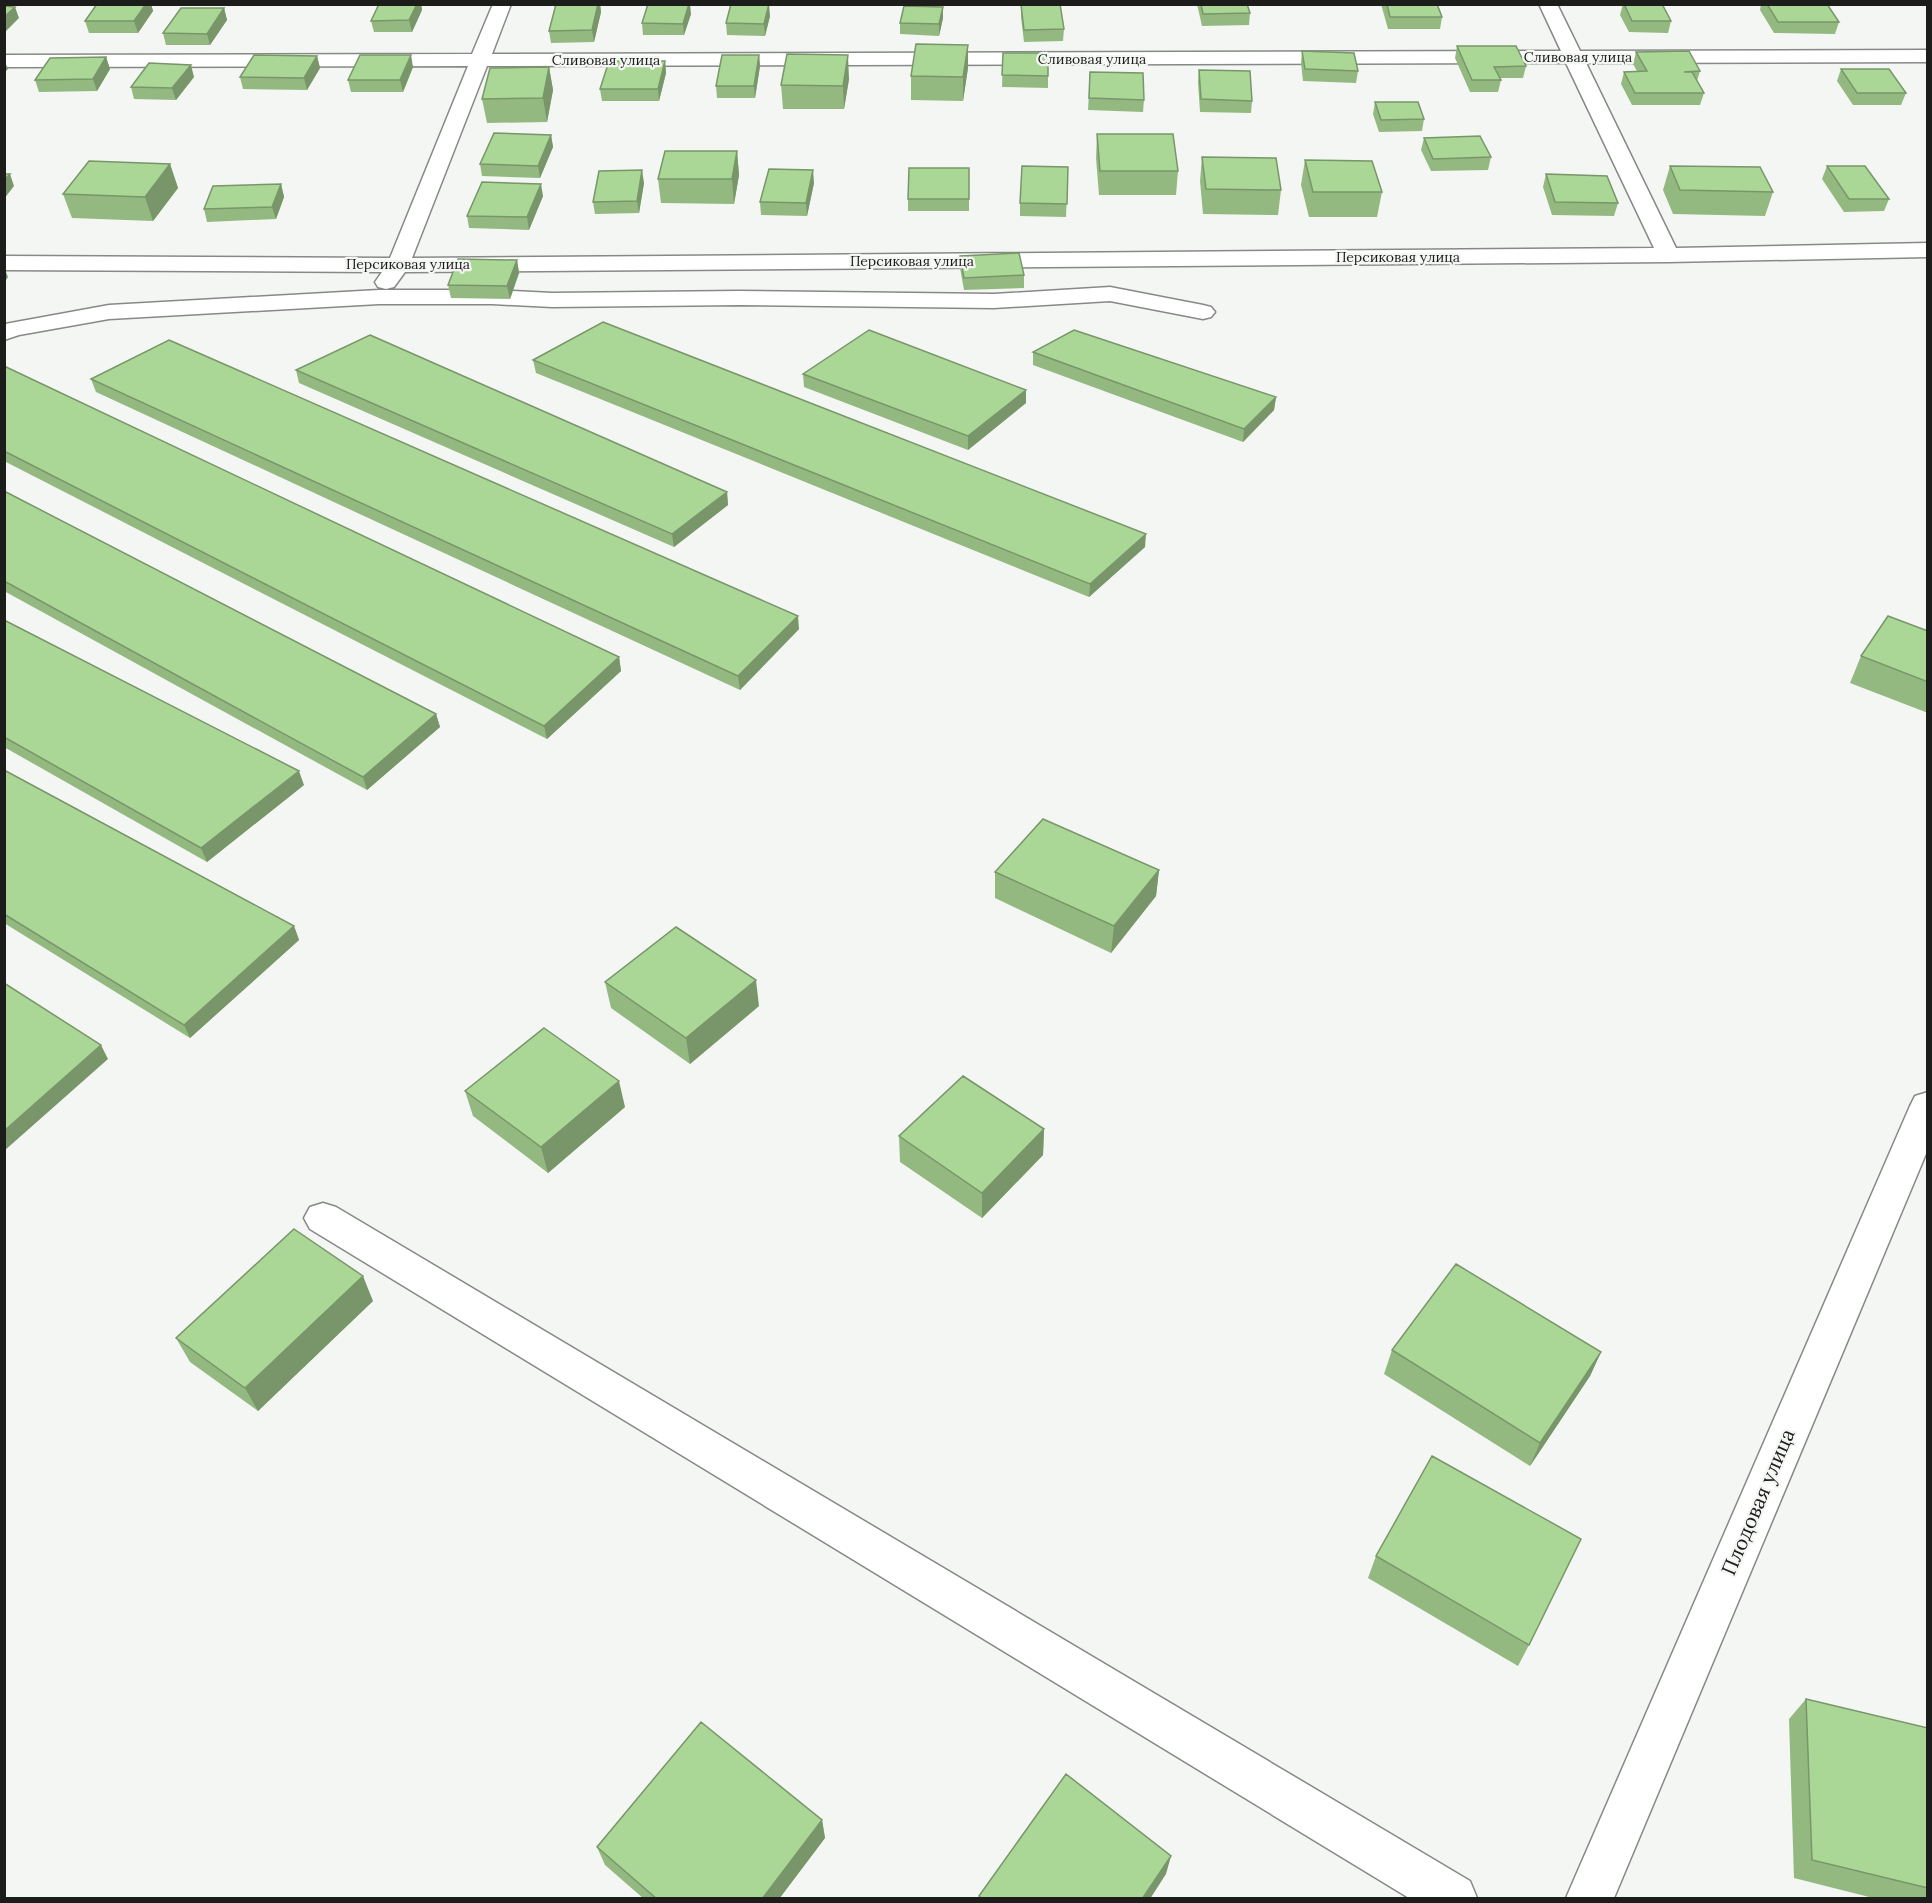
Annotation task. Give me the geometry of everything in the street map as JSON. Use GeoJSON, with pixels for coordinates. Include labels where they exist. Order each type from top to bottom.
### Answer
{"type":"FeatureCollection","features":[{"type":"Feature","properties":{"kind":"street"},"geometry":{"type":"LineString","coordinates":[[379,297],[382,288],[398,265],[502,4]]}},
{"type":"Feature","properties":{"kind":"street"},"geometry":{"type":"LineString","coordinates":[[1548,4],[1668,255]]}},
{"type":"Feature","properties":{"kind":"street","name":"Сливовая улица"},"geometry":{"type":"LineString","coordinates":[[4,62],[1928,56]]}},
{"type":"Feature","properties":{"kind":"street","name":"Персиковая улица"},"geometry":{"type":"LineString","coordinates":[[4,263],[398,265],[1668,255],[1928,250]]}},
{"type":"Feature","properties":{"kind":"street"},"geometry":{"type":"LineString","coordinates":[[4,333],[13,329],[109,312],[379,297],[492,297],[552,300],[729,298],[994,300],[1110,294],[1203,312]]}},
{"type":"Feature","properties":{"kind":"street","name":"Плодовая улица"},"geometry":{"type":"LineString","coordinates":[[1590,1899],[1913,1171],[1928,1106]]}},
{"type":"Feature","properties":{"kind":"street"},"geometry":{"type":"LineString","coordinates":[[323,1218],[1453,1899]]}},
{"type":"Feature","properties":{"kind":"building"},"geometry":{"type":"Polygon","coordinates":[[[97,4],[146,4],[134,21],[85,21],[97,4]]]}},
{"type":"Feature","properties":{"kind":"building"},"geometry":{"type":"Polygon","coordinates":[[[379,4],[417,4],[409,20],[371,21],[379,4]]]}},
{"type":"Feature","properties":{"kind":"building"},"geometry":{"type":"Polygon","coordinates":[[[556,4],[598,4],[592,30],[549,31],[556,4]]]}},
{"type":"Feature","properties":{"kind":"building"},"geometry":{"type":"Polygon","coordinates":[[[648,4],[689,4],[683,24],[642,23],[648,4]]]}},
{"type":"Feature","properties":{"kind":"building"},"geometry":{"type":"Polygon","coordinates":[[[731,4],[769,4],[764,24],[726,23],[731,4]]]}},
{"type":"Feature","properties":{"kind":"building"},"geometry":{"type":"Polygon","coordinates":[[[1060,4],[1064,29],[1024,30],[1021,5],[1060,4]]]}},
{"type":"Feature","properties":{"kind":"building"},"geometry":{"type":"Polygon","coordinates":[[[1201,4],[1247,4],[1250,13],[1203,14],[1201,4]]]}},
{"type":"Feature","properties":{"kind":"building"},"geometry":{"type":"Polygon","coordinates":[[[1387,4],[1437,4],[1442,17],[1390,17],[1387,4]]]}},
{"type":"Feature","properties":{"kind":"building"},"geometry":{"type":"Polygon","coordinates":[[[1624,4],[1662,4],[1671,21],[1632,21],[1624,4]]]}},
{"type":"Feature","properties":{"kind":"building"},"geometry":{"type":"Polygon","coordinates":[[[1767,4],[1827,4],[1839,22],[1778,22],[1767,4]]]}},
{"type":"Feature","properties":{"kind":"building"},"geometry":{"type":"Polygon","coordinates":[[[4,6],[15,7],[4,17],[4,6]]]}},
{"type":"Feature","properties":{"kind":"building"},"geometry":{"type":"Polygon","coordinates":[[[904,6],[943,7],[939,24],[900,23],[904,6]]]}},
{"type":"Feature","properties":{"kind":"building"},"geometry":{"type":"Polygon","coordinates":[[[181,8],[224,8],[207,34],[163,33],[181,8]]]}},
{"type":"Feature","properties":{"kind":"building"},"geometry":{"type":"Polygon","coordinates":[[[916,44],[968,45],[963,77],[911,76],[916,44]]]}},
{"type":"Feature","properties":{"kind":"building"},"geometry":{"type":"Polygon","coordinates":[[[1457,46],[1516,46],[1526,66],[1494,67],[1501,80],[1472,80],[1457,46]]]}},
{"type":"Feature","properties":{"kind":"building"},"geometry":{"type":"Polygon","coordinates":[[[1302,51],[1354,53],[1358,71],[1305,69],[1302,51]]]}},
{"type":"Feature","properties":{"kind":"building"},"geometry":{"type":"Polygon","coordinates":[[[1689,51],[1700,71],[1684,72],[1692,72],[1704,93],[1635,93],[1624,72],[1647,71],[1636,52],[1689,51]]]}},
{"type":"Feature","properties":{"kind":"building"},"geometry":{"type":"Polygon","coordinates":[[[1003,53],[1048,53],[1048,76],[1002,75],[1003,53]]]}},
{"type":"Feature","properties":{"kind":"building"},"geometry":{"type":"Polygon","coordinates":[[[787,54],[848,55],[843,86],[781,85],[787,54]]]}},
{"type":"Feature","properties":{"kind":"building"},"geometry":{"type":"Polygon","coordinates":[[[254,55],[317,56],[304,78],[240,77],[254,55]]]}},
{"type":"Feature","properties":{"kind":"building"},"geometry":{"type":"Polygon","coordinates":[[[360,55],[411,55],[400,80],[348,80],[360,55]]]}},
{"type":"Feature","properties":{"kind":"building"},"geometry":{"type":"Polygon","coordinates":[[[722,55],[759,55],[754,86],[716,86],[722,55]]]}},
{"type":"Feature","properties":{"kind":"building"},"geometry":{"type":"Polygon","coordinates":[[[106,57],[93,79],[35,80],[50,58],[106,57]]]}},
{"type":"Feature","properties":{"kind":"building"},"geometry":{"type":"Polygon","coordinates":[[[609,61],[665,61],[658,89],[600,89],[609,61]]]}},
{"type":"Feature","properties":{"kind":"building"},"geometry":{"type":"Polygon","coordinates":[[[149,63],[191,65],[172,88],[131,87],[149,63]]]}},
{"type":"Feature","properties":{"kind":"building"},"geometry":{"type":"Polygon","coordinates":[[[549,67],[543,98],[482,99],[490,68],[549,67]]]}},
{"type":"Feature","properties":{"kind":"building"},"geometry":{"type":"Polygon","coordinates":[[[1841,69],[1889,69],[1906,93],[1857,93],[1841,69]]]}},
{"type":"Feature","properties":{"kind":"building"},"geometry":{"type":"Polygon","coordinates":[[[1199,70],[1250,71],[1252,101],[1201,99],[1199,70]]]}},
{"type":"Feature","properties":{"kind":"building"},"geometry":{"type":"Polygon","coordinates":[[[1090,72],[1143,73],[1144,100],[1089,98],[1090,72]]]}},
{"type":"Feature","properties":{"kind":"building"},"geometry":{"type":"Polygon","coordinates":[[[1375,102],[1418,102],[1424,119],[1381,120],[1375,102]]]}},
{"type":"Feature","properties":{"kind":"building"},"geometry":{"type":"Polygon","coordinates":[[[494,133],[551,135],[538,166],[480,164],[494,133]]]}},
{"type":"Feature","properties":{"kind":"building"},"geometry":{"type":"Polygon","coordinates":[[[1097,134],[1173,134],[1178,171],[1100,171],[1097,134]]]}},
{"type":"Feature","properties":{"kind":"building"},"geometry":{"type":"Polygon","coordinates":[[[1480,136],[1491,157],[1433,159],[1424,138],[1480,136]]]}},
{"type":"Feature","properties":{"kind":"building"},"geometry":{"type":"Polygon","coordinates":[[[665,151],[737,151],[732,179],[658,179],[665,151]]]}},
{"type":"Feature","properties":{"kind":"building"},"geometry":{"type":"Polygon","coordinates":[[[1202,157],[1276,158],[1281,190],[1206,189],[1202,157]]]}},
{"type":"Feature","properties":{"kind":"building"},"geometry":{"type":"Polygon","coordinates":[[[1305,160],[1372,161],[1382,192],[1313,192],[1305,160]]]}},
{"type":"Feature","properties":{"kind":"building"},"geometry":{"type":"Polygon","coordinates":[[[89,161],[170,164],[145,197],[63,194],[89,161]]]}},
{"type":"Feature","properties":{"kind":"building"},"geometry":{"type":"Polygon","coordinates":[[[1022,166],[1068,167],[1067,204],[1020,203],[1022,166]]]}},
{"type":"Feature","properties":{"kind":"building"},"geometry":{"type":"Polygon","coordinates":[[[1670,166],[1760,167],[1773,192],[1680,190],[1670,166]]]}},
{"type":"Feature","properties":{"kind":"building"},"geometry":{"type":"Polygon","coordinates":[[[1827,166],[1865,166],[1889,199],[1849,199],[1827,166]]]}},
{"type":"Feature","properties":{"kind":"building"},"geometry":{"type":"Polygon","coordinates":[[[909,168],[969,168],[969,199],[908,199],[909,168]]]}},
{"type":"Feature","properties":{"kind":"building"},"geometry":{"type":"Polygon","coordinates":[[[769,169],[813,170],[806,203],[760,202],[769,169]]]}},
{"type":"Feature","properties":{"kind":"building"},"geometry":{"type":"Polygon","coordinates":[[[642,170],[637,201],[593,202],[599,171],[642,170]]]}},
{"type":"Feature","properties":{"kind":"building"},"geometry":{"type":"Polygon","coordinates":[[[1546,174],[1607,176],[1618,203],[1555,202],[1546,174]]]}},
{"type":"Feature","properties":{"kind":"building"},"geometry":{"type":"Polygon","coordinates":[[[482,182],[541,184],[527,217],[467,216],[482,182]]]}},
{"type":"Feature","properties":{"kind":"building"},"geometry":{"type":"Polygon","coordinates":[[[281,184],[272,207],[204,209],[213,186],[281,184]]]}},
{"type":"Feature","properties":{"kind":"building"},"geometry":{"type":"Polygon","coordinates":[[[1019,253],[1024,275],[964,278],[960,256],[1019,253]]]}},
{"type":"Feature","properties":{"kind":"building"},"geometry":{"type":"Polygon","coordinates":[[[458,259],[517,260],[507,286],[448,285],[458,259]]]}},
{"type":"Feature","properties":{"kind":"building"},"geometry":{"type":"Polygon","coordinates":[[[603,322],[1146,534],[1090,584],[533,360],[603,322]]]}},
{"type":"Feature","properties":{"kind":"building"},"geometry":{"type":"Polygon","coordinates":[[[869,330],[1026,390],[968,436],[803,374],[869,330]]]}},
{"type":"Feature","properties":{"kind":"building"},"geometry":{"type":"Polygon","coordinates":[[[1074,330],[1276,397],[1244,429],[1033,352],[1074,330]]]}},
{"type":"Feature","properties":{"kind":"building"},"geometry":{"type":"Polygon","coordinates":[[[370,335],[727,492],[672,534],[296,370],[370,335]]]}},
{"type":"Feature","properties":{"kind":"building"},"geometry":{"type":"Polygon","coordinates":[[[169,340],[798,616],[738,676],[91,379],[169,340]]]}},
{"type":"Feature","properties":{"kind":"building"},"geometry":{"type":"Polygon","coordinates":[[[4,366],[619,657],[544,726],[4,451],[4,366]]]}},
{"type":"Feature","properties":{"kind":"building"},"geometry":{"type":"Polygon","coordinates":[[[4,491],[436,714],[363,777],[4,581],[4,491]]]}},
{"type":"Feature","properties":{"kind":"building"},"geometry":{"type":"Polygon","coordinates":[[[1888,616],[1928,631],[1928,682],[1861,656],[1888,616]]]}},
{"type":"Feature","properties":{"kind":"building"},"geometry":{"type":"Polygon","coordinates":[[[4,620],[299,771],[201,848],[4,737],[4,620]]]}},
{"type":"Feature","properties":{"kind":"building"},"geometry":{"type":"Polygon","coordinates":[[[4,770],[294,926],[184,1025],[4,914],[4,770]]]}},
{"type":"Feature","properties":{"kind":"building"},"geometry":{"type":"Polygon","coordinates":[[[1043,819],[1159,870],[1114,926],[995,872],[1043,819]]]}},
{"type":"Feature","properties":{"kind":"building"},"geometry":{"type":"Polygon","coordinates":[[[676,927],[756,980],[686,1038],[605,982],[676,927]]]}},
{"type":"Feature","properties":{"kind":"building"},"geometry":{"type":"Polygon","coordinates":[[[4,983],[101,1045],[4,1131],[4,983]]]}},
{"type":"Feature","properties":{"kind":"building"},"geometry":{"type":"Polygon","coordinates":[[[544,1028],[619,1081],[541,1147],[465,1091],[544,1028]]]}},
{"type":"Feature","properties":{"kind":"building"},"geometry":{"type":"Polygon","coordinates":[[[963,1076],[1044,1129],[982,1193],[899,1136],[963,1076]]]}},
{"type":"Feature","properties":{"kind":"building"},"geometry":{"type":"Polygon","coordinates":[[[294,1229],[363,1276],[245,1388],[176,1338],[294,1229]]]}},
{"type":"Feature","properties":{"kind":"building"},"geometry":{"type":"Polygon","coordinates":[[[1456,1264],[1601,1352],[1540,1443],[1392,1350],[1456,1264]]]}},
{"type":"Feature","properties":{"kind":"building"},"geometry":{"type":"Polygon","coordinates":[[[1432,1456],[1581,1539],[1529,1645],[1376,1556],[1432,1456]]]}},
{"type":"Feature","properties":{"kind":"building"},"geometry":{"type":"Polygon","coordinates":[[[1806,1699],[1928,1728],[1928,1888],[1812,1860],[1806,1699]]]}},
{"type":"Feature","properties":{"kind":"building"},"geometry":{"type":"Polygon","coordinates":[[[701,1722],[822,1820],[762,1899],[657,1899],[597,1847],[701,1722]]]}},
{"type":"Feature","properties":{"kind":"building"},"geometry":{"type":"Polygon","coordinates":[[[1066,1774],[1171,1856],[1142,1899],[982,1899],[979,1896],[1066,1774]]]}}]}
